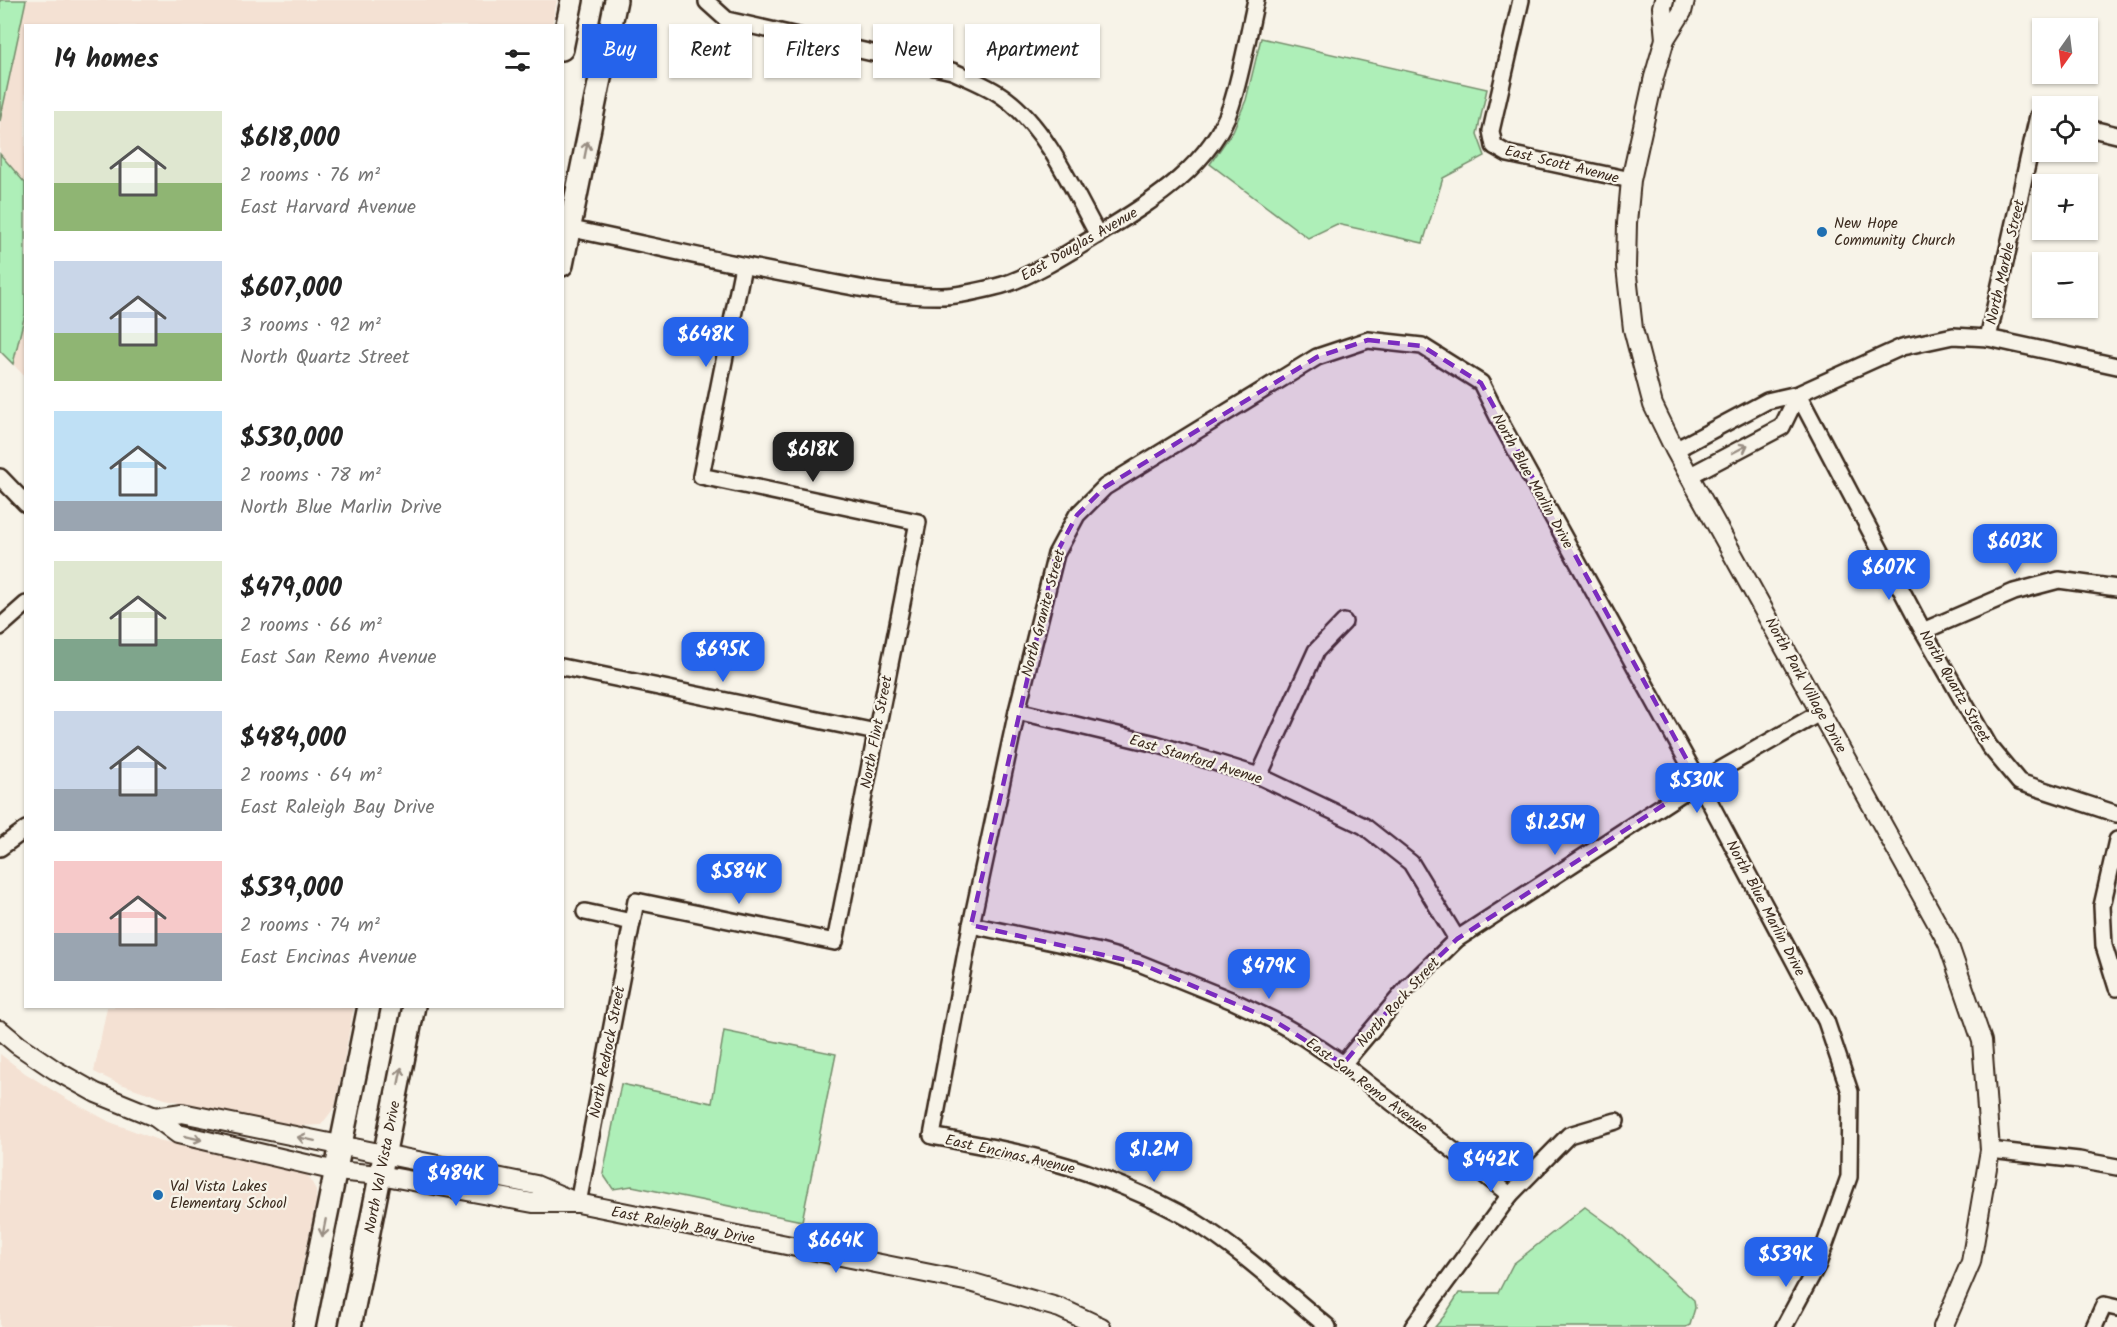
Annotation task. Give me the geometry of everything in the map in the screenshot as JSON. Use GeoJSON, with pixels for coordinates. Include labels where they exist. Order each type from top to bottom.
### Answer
{"type":"FeatureCollection","features":[{"type":"Feature","properties":{"kind":"main road"},"geometry":{"type":"LineString","coordinates":[[564,39],[572,0]]}},
{"type":"Feature","properties":{"kind":"main road"},"geometry":{"type":"LineString","coordinates":[[564,246],[566,227],[616,0]]}},
{"type":"Feature","properties":{"kind":"main road"},"geometry":{"type":"LineString","coordinates":[[304,1327],[369,1008]]}},
{"type":"Feature","properties":{"kind":"main road","name":"North Val Vista Drive"},"geometry":{"type":"LineString","coordinates":[[350,1327],[414,1008]]}},
{"type":"Feature","properties":{"kind":"street","name":"East Douglas Avenue"},"geometry":{"type":"LineString","coordinates":[[566,227],[742,266],[891,294],[943,297],[998,287],[1020,279],[1145,206],[1175,184],[1201,157],[1220,129],[1230,107],[1256,0]]}},
{"type":"Feature","properties":{"kind":"street","name":"East Scott Avenue"},"geometry":{"type":"LineString","coordinates":[[1521,0],[1491,131],[1494,146],[1508,154],[1631,180]]}},
{"type":"Feature","properties":{"kind":"street","name":"North Park Village Drive"},"geometry":{"type":"LineString","coordinates":[[1664,0],[1662,7],[1665,39]]}},
{"type":"Feature","properties":{"kind":"street","name":"North Park Village Drive"},"geometry":{"type":"LineString","coordinates":[[1685,0],[1682,12],[1665,39],[1631,180],[1626,267],[1633,329],[1653,405],[1674,450],[1948,943],[1982,1041],[1990,1150],[1971,1262],[1943,1327]]}},
{"type":"Feature","properties":{"kind":"street"},"geometry":{"type":"LineString","coordinates":[[707,1],[727,20],[951,71],[1005,98],[1030,122],[1049,149],[1098,235]]}},
{"type":"Feature","properties":{"kind":"street"},"geometry":{"type":"LineString","coordinates":[[2098,130],[2117,135]]}},
{"type":"Feature","properties":{"kind":"street","name":"North Marble Street"},"geometry":{"type":"LineString","coordinates":[[1988,338],[2032,155]]}},
{"type":"Feature","properties":{"kind":"street","name":"North Flint Street"},"geometry":{"type":"LineString","coordinates":[[636,901],[835,942],[918,522],[701,476],[742,266]]}},
{"type":"Feature","properties":{"kind":"street"},"geometry":{"type":"LineString","coordinates":[[1674,450],[1767,401],[1798,394],[1902,347],[1953,336],[1988,338],[2117,366]]}},
{"type":"Feature","properties":{"kind":"street","name":"North Granite Street"},"geometry":{"type":"LineString","coordinates":[[932,1136],[971,925],[1017,711],[1056,554],[1077,515],[1105,488],[1317,357],[1368,340],[1422,346],[1481,383]]}},
{"type":"Feature","properties":{"kind":"street","name":"North Blue Marlin Drive"},"geometry":{"type":"LineString","coordinates":[[1481,383],[1508,437],[1698,782],[1826,1021],[1850,1092],[1850,1178],[1818,1264],[1784,1327]]}},
{"type":"Feature","properties":{"kind":"street"},"geometry":{"type":"LineString","coordinates":[[1689,476],[1782,427],[1798,394]]}},
{"type":"Feature","properties":{"kind":"street","name":"North Quartz Street"},"geometry":{"type":"LineString","coordinates":[[1798,394],[1923,630],[1989,746],[2019,783],[2117,814]]}},
{"type":"Feature","properties":{"kind":"street"},"geometry":{"type":"LineString","coordinates":[[0,477],[24,502]]}},
{"type":"Feature","properties":{"kind":"street"},"geometry":{"type":"LineString","coordinates":[[1923,630],[2014,592],[2059,580],[2117,588]]}},
{"type":"Feature","properties":{"kind":"street"},"geometry":{"type":"LineString","coordinates":[[0,627],[24,606]]}},
{"type":"Feature","properties":{"kind":"street"},"geometry":{"type":"LineString","coordinates":[[1259,776],[1316,651],[1344,622]]}},
{"type":"Feature","properties":{"kind":"street"},"geometry":{"type":"LineString","coordinates":[[564,667],[876,732]]}},
{"type":"Feature","properties":{"kind":"street","name":"East Stanford Avenue"},"geometry":{"type":"LineString","coordinates":[[1017,711],[1156,744],[1259,776],[1364,826],[1411,863],[1457,939]]}},
{"type":"Feature","properties":{"kind":"street","name":"North Rock Street"},"geometry":{"type":"LineString","coordinates":[[1343,1064],[1407,988],[1457,939],[1698,782],[1821,712]]}},
{"type":"Feature","properties":{"kind":"street"},"geometry":{"type":"LineString","coordinates":[[0,848],[24,830]]}},
{"type":"Feature","properties":{"kind":"street"},"geometry":{"type":"LineString","coordinates":[[2117,840],[2102,906],[2104,945],[2117,988]]}},
{"type":"Feature","properties":{"kind":"street","name":"North Redrock Street"},"geometry":{"type":"LineString","coordinates":[[578,1203],[636,901]]}},
{"type":"Feature","properties":{"kind":"street"},"geometry":{"type":"LineString","coordinates":[[585,912],[632,922]]}},
{"type":"Feature","properties":{"kind":"street","name":"East San Remo Avenue"},"geometry":{"type":"LineString","coordinates":[[971,925],[1096,951],[1149,967],[1273,1020],[1343,1064],[1510,1195]]}},
{"type":"Feature","properties":{"kind":"street","name":"East Raleigh Bay Drive"},"geometry":{"type":"LineString","coordinates":[[0,1030],[55,1070],[96,1093],[155,1117],[178,1134],[336,1171],[382,1165]]}},
{"type":"Feature","properties":{"kind":"street","name":"East Raleigh Bay Drive"},"geometry":{"type":"LineString","coordinates":[[155,1117],[182,1113],[340,1146],[382,1165],[533,1203],[578,1203],[970,1282],[1031,1298],[1060,1308],[1101,1327]]}},
{"type":"Feature","properties":{"kind":"street"},"geometry":{"type":"LineString","coordinates":[[1413,1327],[1510,1195],[1569,1135],[1616,1121]]}},
{"type":"Feature","properties":{"kind":"street","name":"East Encinas Avenue"},"geometry":{"type":"LineString","coordinates":[[932,1136],[1053,1161],[1103,1179],[1150,1200],[1191,1220],[1232,1248],[1328,1327]]}},
{"type":"Feature","properties":{"kind":"street"},"geometry":{"type":"LineString","coordinates":[[1990,1150],[2079,1160],[2117,1167]]}},
{"type":"Feature","properties":{"kind":"street"},"geometry":{"type":"LineString","coordinates":[[2094,1327],[2110,1307]]}},
{"type":"Feature","properties":{"kind":"highlighted area"},"geometry":{"type":"Polygon","coordinates":[[[1368,340],[1422,346],[1481,383],[1699,782],[1457,939],[1407,988],[1343,1064],[1273,1020],[1139,963],[971,925],[1056,554],[1077,515],[1105,487],[1317,357],[1368,340]]]}},
{"type":"Feature","properties":{"kind":"shaded area"},"geometry":{"type":"Polygon","coordinates":[[[26,0],[557,0],[552,24],[24,24],[24,182],[0,154],[0,121],[26,0]]]}},
{"type":"Feature","properties":{"kind":"shaded area"},"geometry":{"type":"Polygon","coordinates":[[[24,318],[24,376],[13,364],[24,318]]]}},
{"type":"Feature","properties":{"kind":"shaded area"},"geometry":{"type":"Polygon","coordinates":[[[107,1008],[354,1008],[335,1107],[321,1125],[299,1126],[165,1099],[115,1082],[94,1072],[107,1008]]]}},
{"type":"Feature","properties":{"kind":"shaded area","name":"Val Vista Lakes Elementary School"},"geometry":{"type":"Polygon","coordinates":[[[0,1054],[65,1098],[110,1122],[158,1140],[302,1171],[309,1177],[316,1190],[316,1201],[290,1327],[0,1327],[0,1054]]]}},
{"type":"Feature","properties":{"kind":"green space"},"geometry":{"type":"Polygon","coordinates":[[[0,0],[26,0],[0,121],[0,0]]]}},
{"type":"Feature","properties":{"kind":"green space"},"geometry":{"type":"Polygon","coordinates":[[[1261,38],[1487,89],[1477,134],[1485,156],[1443,178],[1423,243],[1337,224],[1308,238],[1210,164],[1233,131],[1246,100],[1261,38]]]}},
{"type":"Feature","properties":{"kind":"green space"},"geometry":{"type":"Polygon","coordinates":[[[0,154],[24,182],[24,318],[13,364],[0,351],[0,154]]]}},
{"type":"Feature","properties":{"kind":"green space"},"geometry":{"type":"Polygon","coordinates":[[[724,1031],[836,1054],[802,1221],[632,1186],[613,1189],[603,1174],[621,1084],[712,1103],[724,1031]]]}},
{"type":"Feature","properties":{"kind":"green space"},"geometry":{"type":"Polygon","coordinates":[[[1585,1207],[1614,1228],[1694,1300],[1695,1308],[1690,1325],[1686,1327],[1435,1327],[1459,1293],[1498,1293],[1513,1264],[1585,1207]]]}},
{"type":"Feature","properties":{"kind":"place","name":"New Hope Community Church"},"geometry":{"type":"Point","coordinates":[1822,232]}},
{"type":"Feature","properties":{"kind":"place","name":"Val Vista Lakes Elementary School"},"geometry":{"type":"Point","coordinates":[158,1195]}}]}
